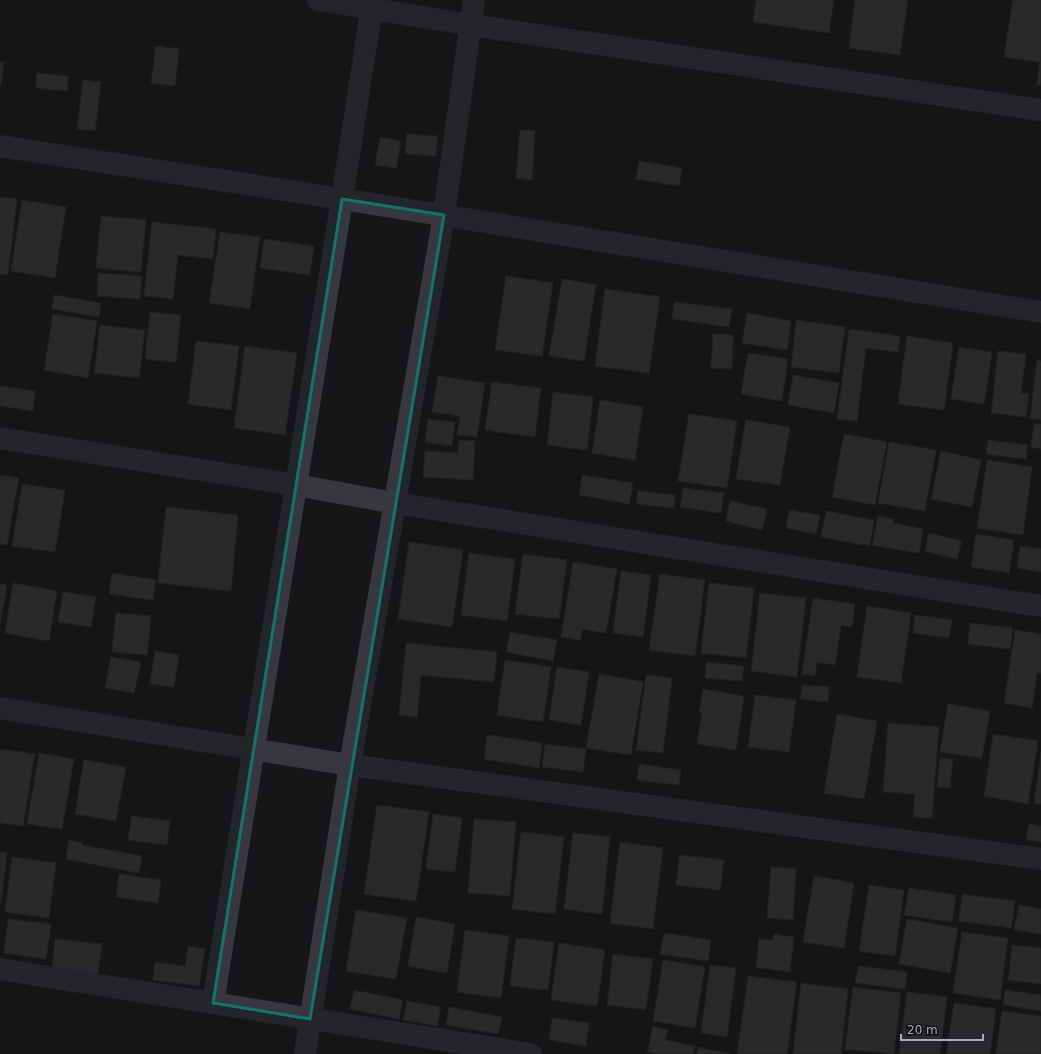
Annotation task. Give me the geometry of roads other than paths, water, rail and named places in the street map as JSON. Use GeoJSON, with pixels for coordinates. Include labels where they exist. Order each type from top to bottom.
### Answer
{"type":"FeatureCollection","features":[{"type":"Feature","properties":{"kind":"street"},"geometry":{"type":"LineString","coordinates":[[318,0],[372,5],[470,25],[1041,110]]}},
{"type":"Feature","properties":{"kind":"street"},"geometry":{"type":"LineString","coordinates":[[304,1054],[350,765],[444,215],[474,0]]}},
{"type":"Feature","properties":{"kind":"street"},"geometry":{"type":"LineString","coordinates":[[213,1003],[372,5]]}},
{"type":"Feature","properties":{"kind":"street"},"geometry":{"type":"LineString","coordinates":[[0,146],[444,215],[1041,312]]}},
{"type":"Feature","properties":{"kind":"street"},"geometry":{"type":"LineString","coordinates":[[0,438],[296,485],[395,503],[1041,606]]}},
{"type":"Feature","properties":{"kind":"street"},"geometry":{"type":"LineString","coordinates":[[0,708],[350,765],[1041,859]]}},
{"type":"Feature","properties":{"kind":"street"},"geometry":{"type":"LineString","coordinates":[[0,969],[531,1054]]}}]}
